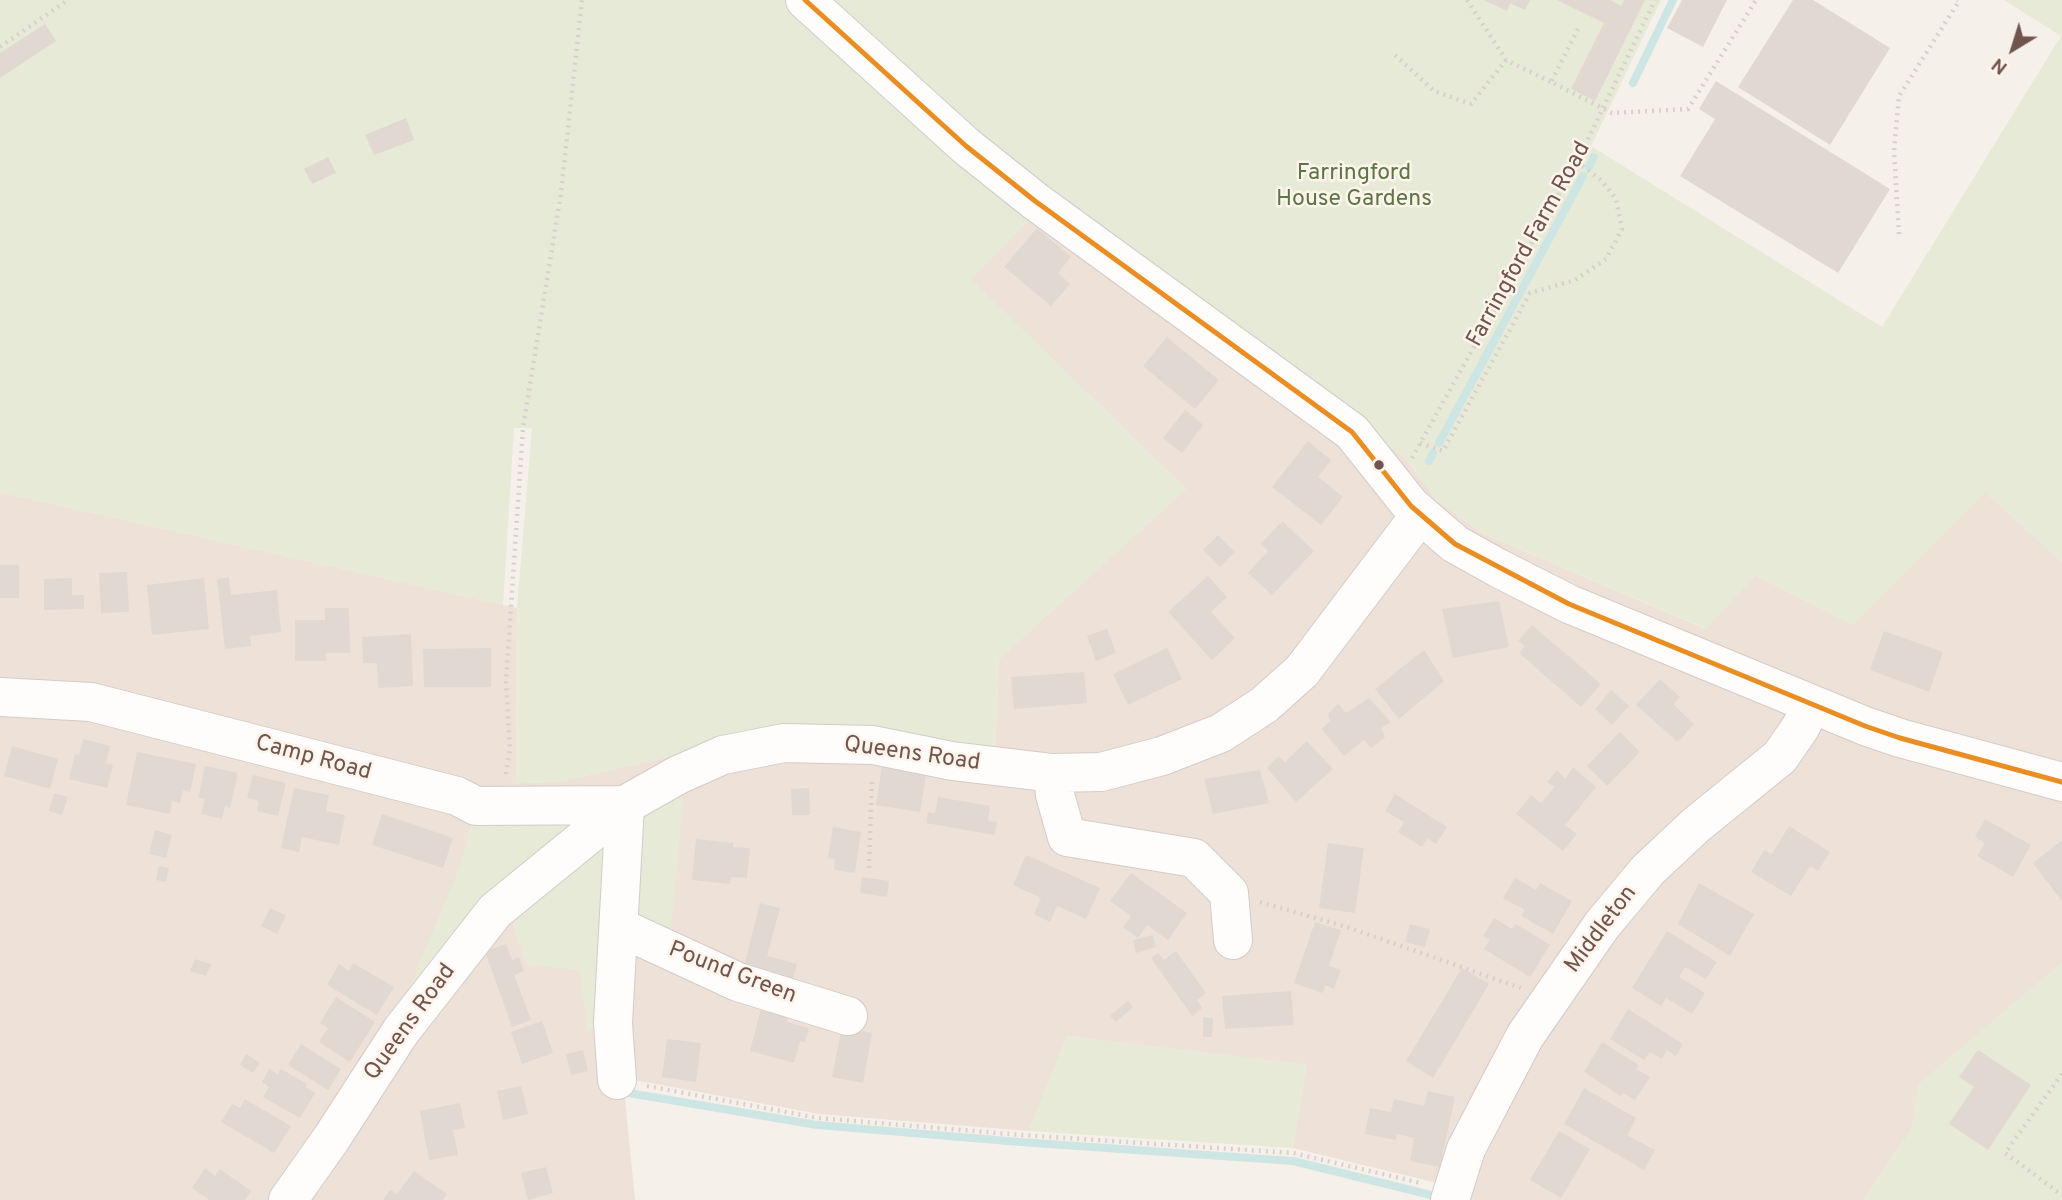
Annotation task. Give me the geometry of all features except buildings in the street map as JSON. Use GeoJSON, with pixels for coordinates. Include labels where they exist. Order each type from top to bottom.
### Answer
{"type":"FeatureCollection","features":[{"type":"Feature","properties":{"kind":"street"},"geometry":{"type":"LineString","coordinates":[[805,0],[966,146],[1035,201],[1352,432],[1420,515],[1466,550],[1569,604],[1812,705],[1900,738],[2062,782]]}},
{"type":"Feature","properties":{"kind":"street","name":"Queens Road"},"geometry":{"type":"LineString","coordinates":[[288,1200],[401,1031],[495,911],[625,805],[678,775],[723,755],[784,743],[873,745],[953,761],[1054,773],[1101,772],[1162,756],[1221,733],[1264,705],[1302,671],[1420,515]]}},
{"type":"Feature","properties":{"kind":"street","name":"Camp Road"},"geometry":{"type":"LineString","coordinates":[[0,697],[91,702],[457,796],[476,806],[625,805]]}},
{"type":"Feature","properties":{"kind":"street","name":"Middleton"},"geometry":{"type":"LineString","coordinates":[[1451,1195],[1466,1149],[1525,1036],[1602,925],[1648,870],[1696,825],[1780,757],[1800,729],[1812,705]]}},
{"type":"Feature","properties":{"kind":"street"},"geometry":{"type":"LineString","coordinates":[[1054,773],[1055,795],[1067,837],[1194,858],[1229,892],[1233,940]]}},
{"type":"Feature","properties":{"kind":"street"},"geometry":{"type":"LineString","coordinates":[[617,1080],[613,1023],[625,805]]}},
{"type":"Feature","properties":{"kind":"street","name":"Pound Green"},"geometry":{"type":"LineString","coordinates":[[619,927],[738,982],[848,1016]]}},
{"type":"Feature","properties":{"kind":"path"},"geometry":{"type":"LineString","coordinates":[[0,47],[68,0]]}},
{"type":"Feature","properties":{"kind":"path"},"geometry":{"type":"LineString","coordinates":[[501,806],[510,748],[506,681],[523,428],[561,193],[582,0]]}},
{"type":"Feature","properties":{"kind":"path"},"geometry":{"type":"LineString","coordinates":[[1467,0],[1506,60],[1612,113],[1688,109],[1756,0]]}},
{"type":"Feature","properties":{"kind":"path","name":"Farringford Farm Road"},"geometry":{"type":"LineString","coordinates":[[1393,485],[1420,443],[1577,162],[1655,0]]}},
{"type":"Feature","properties":{"kind":"path"},"geometry":{"type":"LineString","coordinates":[[1899,234],[1894,152],[1899,96],[1959,1],[1957,0]]}},
{"type":"Feature","properties":{"kind":"path"},"geometry":{"type":"LineString","coordinates":[[1550,82],[1578,29]]}},
{"type":"Feature","properties":{"kind":"path"},"geometry":{"type":"LineString","coordinates":[[1395,55],[1434,91],[1471,104],[1506,60]]}},
{"type":"Feature","properties":{"kind":"path"},"geometry":{"type":"LineString","coordinates":[[1420,443],[1443,451],[1530,293],[1575,280],[1605,259],[1622,229],[1616,199],[1602,181],[1577,162]]}},
{"type":"Feature","properties":{"kind":"path"},"geometry":{"type":"LineString","coordinates":[[869,868],[873,745]]}},
{"type":"Feature","properties":{"kind":"path"},"geometry":{"type":"LineString","coordinates":[[1229,892],[1347,927],[1551,999]]}},
{"type":"Feature","properties":{"kind":"path"},"geometry":{"type":"LineString","coordinates":[[2062,1074],[2005,1153],[2062,1195]]}},
{"type":"Feature","properties":{"kind":"path"},"geometry":{"type":"LineString","coordinates":[[617,1080],[818,1118],[1293,1153],[1451,1195]]}},
{"type":"Feature","properties":{"kind":"shaded area"},"geometry":{"type":"Polygon","coordinates":[[[1051,194],[1404,457],[1438,501],[1480,532],[1706,629],[1755,575],[1853,625],[1985,492],[2062,562],[2062,1200],[1910,1132],[1863,1200],[1459,1200],[1462,1189],[1293,1148],[1306,1065],[1067,1036],[1029,1131],[819,1114],[623,1078],[635,1200],[0,1200],[0,492],[517,608],[516,783],[557,782],[663,758],[752,731],[995,754],[999,659],[1186,489],[970,279],[1036,213],[1051,194]]]}},
{"type":"Feature","properties":{"kind":"green space"},"geometry":{"type":"Polygon","coordinates":[[[0,0],[798,0],[1036,213],[971,279],[1187,489],[999,659],[995,755],[752,731],[663,758],[557,782],[516,783],[517,608],[532,428],[514,428],[503,605],[0,492],[0,0]]]}},
{"type":"Feature","properties":{"kind":"green space","name":"Farringford House Gardens"},"geometry":{"type":"Polygon","coordinates":[[[823,0],[1661,0],[1591,146],[1882,327],[2061,36],[2004,0],[2062,0],[2062,562],[1985,493],[1853,625],[1755,575],[1707,629],[1480,532],[1438,501],[1404,457],[1051,194],[823,0]]]}},
{"type":"Feature","properties":{"kind":"green space"},"geometry":{"type":"Polygon","coordinates":[[[684,789],[670,942],[630,927],[597,1028],[587,1030],[579,970],[526,965],[513,926],[516,914],[405,997],[460,866],[476,806],[684,789]]]}},
{"type":"Feature","properties":{"kind":"green space"},"geometry":{"type":"Polygon","coordinates":[[[2062,962],[2062,1200],[1863,1200],[1910,1132],[1918,1084],[2062,962]]]}},
{"type":"Feature","properties":{"kind":"green space"},"geometry":{"type":"Polygon","coordinates":[[[1066,1036],[1306,1064],[1293,1148],[1029,1131],[1066,1036]]]}},
{"type":"Feature","properties":{"kind":"waterway"},"geometry":{"type":"LineString","coordinates":[[1633,83],[1673,0]]}},
{"type":"Feature","properties":{"kind":"waterway"},"geometry":{"type":"LineString","coordinates":[[1589,167],[1594,157]]}},
{"type":"Feature","properties":{"kind":"waterway"},"geometry":{"type":"LineString","coordinates":[[1439,443],[1583,176]]}},
{"type":"Feature","properties":{"kind":"waterway"},"geometry":{"type":"LineString","coordinates":[[1429,461],[1433,453]]}},
{"type":"Feature","properties":{"kind":"waterway"},"geometry":{"type":"LineString","coordinates":[[629,1093],[817,1125],[1293,1161],[1435,1196],[1434,1200]]}},
{"type":"Feature","properties":{"kind":"transit line"},"geometry":{"type":"LineString","coordinates":[[805,0],[966,146],[1035,201],[1352,432],[1411,506],[1455,544],[1569,604],[1865,726],[2062,782]]}}]}
